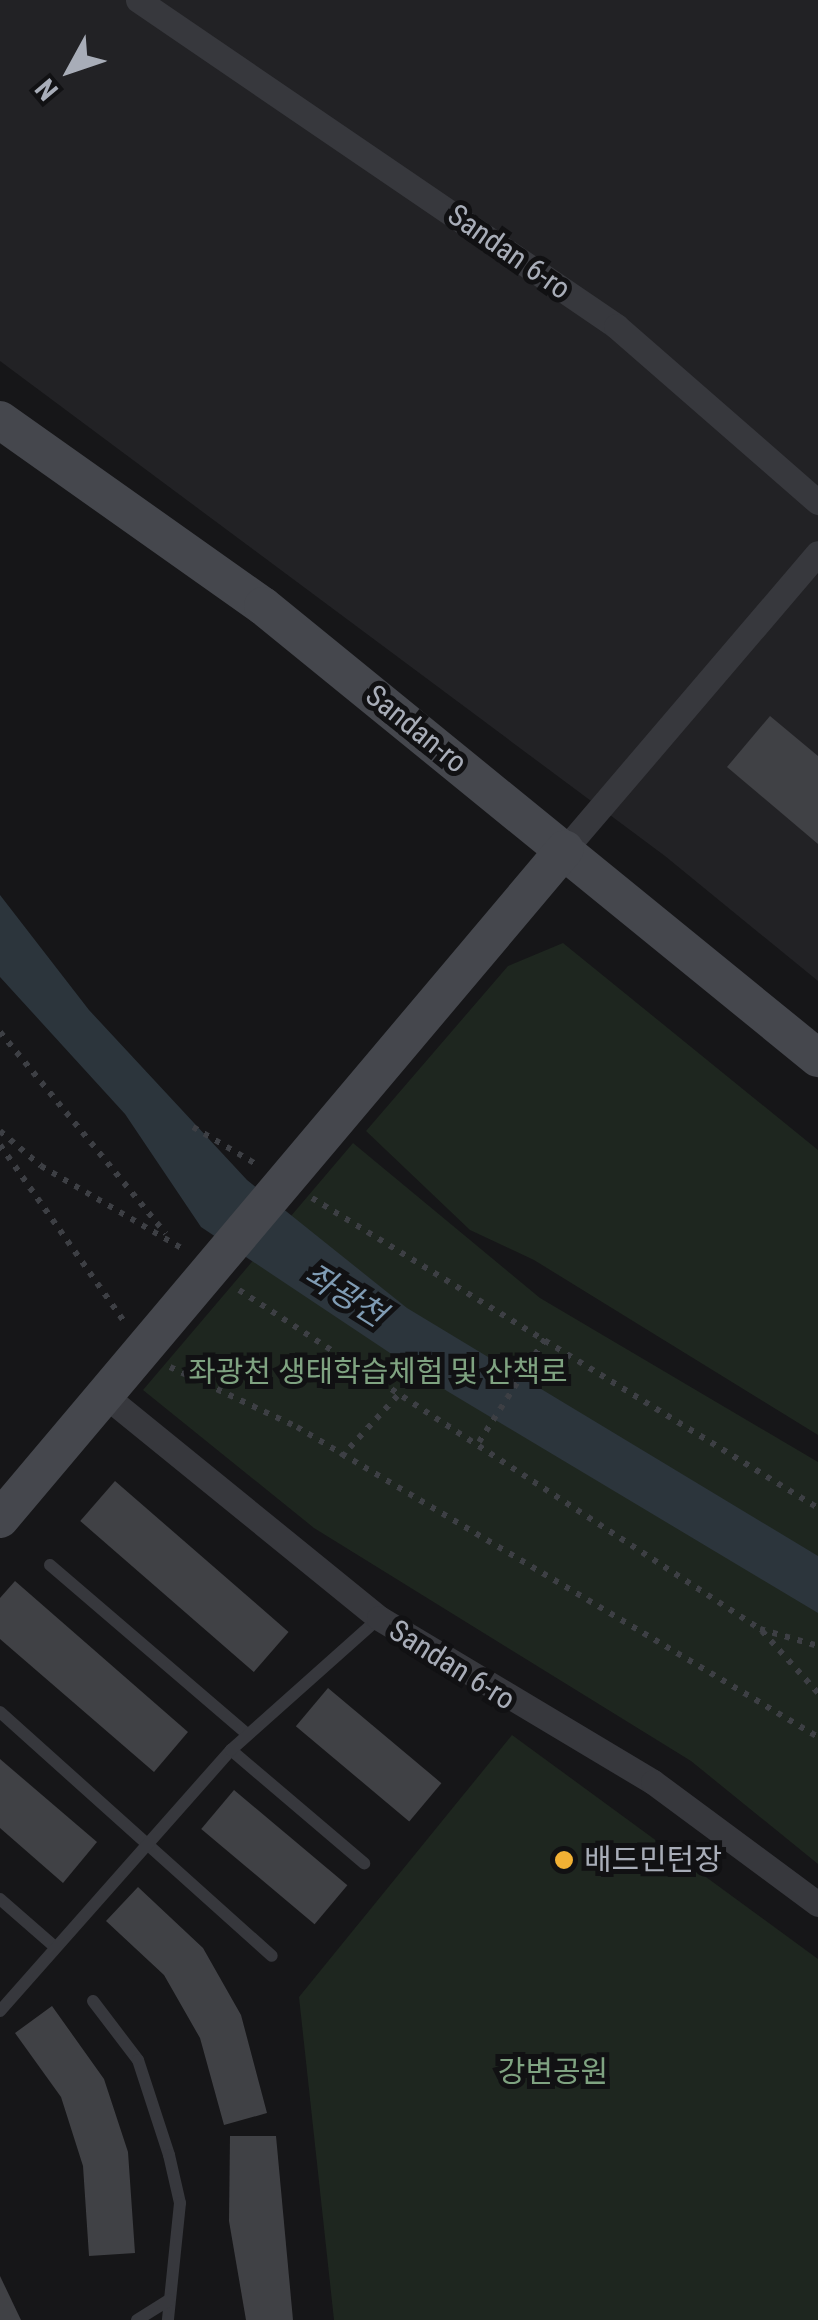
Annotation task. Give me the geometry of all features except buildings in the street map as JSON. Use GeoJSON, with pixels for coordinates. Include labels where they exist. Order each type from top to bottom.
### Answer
{"type":"FeatureCollection","features":[{"type":"Feature","properties":{"kind":"street","name":"Sandan 6-ro"},"geometry":{"type":"LineString","coordinates":[[138,0],[182,25],[616,326],[818,502]]}},
{"type":"Feature","properties":{"kind":"street","name":"Sandan-ro"},"geometry":{"type":"LineString","coordinates":[[0,420],[263,606],[818,1058]]}},
{"type":"Feature","properties":{"kind":"street"},"geometry":{"type":"LineString","coordinates":[[0,1518],[153,1343],[818,553]]}},
{"type":"Feature","properties":{"kind":"street","name":"Sandan 6-ro"},"geometry":{"type":"LineString","coordinates":[[107,1396],[379,1618],[654,1782],[818,1904]]}},
{"type":"Feature","properties":{"kind":"lane"},"geometry":{"type":"LineString","coordinates":[[50,1564],[247,1734]]}},
{"type":"Feature","properties":{"kind":"lane"},"geometry":{"type":"LineString","coordinates":[[0,2012],[147,1839],[231,1750],[379,1618]]}},
{"type":"Feature","properties":{"kind":"lane"},"geometry":{"type":"LineString","coordinates":[[0,1712],[147,1839],[272,1956]]}},
{"type":"Feature","properties":{"kind":"lane"},"geometry":{"type":"LineString","coordinates":[[231,1750],[364,1863]]}},
{"type":"Feature","properties":{"kind":"lane"},"geometry":{"type":"LineString","coordinates":[[0,1899],[55,1946]]}},
{"type":"Feature","properties":{"kind":"lane"},"geometry":{"type":"LineString","coordinates":[[93,2000],[138,2060],[169,2155],[180,2203],[168,2320]]}},
{"type":"Feature","properties":{"kind":"lane"},"geometry":{"type":"LineString","coordinates":[[137,2320],[169,2300]]}},
{"type":"Feature","properties":{"kind":"path"},"geometry":{"type":"LineString","coordinates":[[0,1032],[170,1239]]}},
{"type":"Feature","properties":{"kind":"path"},"geometry":{"type":"LineString","coordinates":[[192,1127],[260,1167]]}},
{"type":"Feature","properties":{"kind":"path"},"geometry":{"type":"LineString","coordinates":[[0,1130],[41,1166],[170,1239],[201,1262]]}},
{"type":"Feature","properties":{"kind":"path"},"geometry":{"type":"LineString","coordinates":[[0,1145],[153,1343],[341,1458],[818,1737]]}},
{"type":"Feature","properties":{"kind":"path"},"geometry":{"type":"LineString","coordinates":[[294,1187],[546,1336],[818,1508]]}},
{"type":"Feature","properties":{"kind":"path"},"geometry":{"type":"LineString","coordinates":[[233,1285],[760,1629],[818,1694]]}},
{"type":"Feature","properties":{"kind":"path"},"geometry":{"type":"LineString","coordinates":[[479,1442],[546,1336]]}},
{"type":"Feature","properties":{"kind":"path"},"geometry":{"type":"LineString","coordinates":[[341,1458],[400,1393]]}},
{"type":"Feature","properties":{"kind":"path"},"geometry":{"type":"LineString","coordinates":[[760,1629],[818,1646]]}},
{"type":"Feature","properties":{"kind":"shaded area"},"geometry":{"type":"Polygon","coordinates":[[[0,0],[818,0],[818,981],[665,856],[0,361],[0,0]]]}},
{"type":"Feature","properties":{"kind":"green space"},"geometry":{"type":"Polygon","coordinates":[[[563,943],[818,1150],[818,1435],[534,1260],[470,1230],[366,1131],[508,966],[563,943]]]}},
{"type":"Feature","properties":{"kind":"green space","name":"좌광천 생태학습체험 및 산책로"},"geometry":{"type":"Polygon","coordinates":[[[353,1143],[540,1298],[818,1462],[818,1864],[691,1761],[314,1528],[143,1390],[353,1143]]]}},
{"type":"Feature","properties":{"kind":"green space","name":"강변공원"},"geometry":{"type":"Polygon","coordinates":[[[512,1735],[818,1959],[818,2320],[334,2320],[299,1997],[512,1735]]]}},
{"type":"Feature","properties":{"kind":"water","name":"좌광천"},"geometry":{"type":"Polygon","coordinates":[[[0,895],[89,1010],[247,1180],[407,1308],[818,1556],[818,1613],[447,1391],[201,1227],[125,1114],[0,977],[0,895]]]}},
{"type":"Feature","properties":{"kind":"place","name":"배드민턴장"},"geometry":{"type":"Point","coordinates":[564,1860]}}]}
